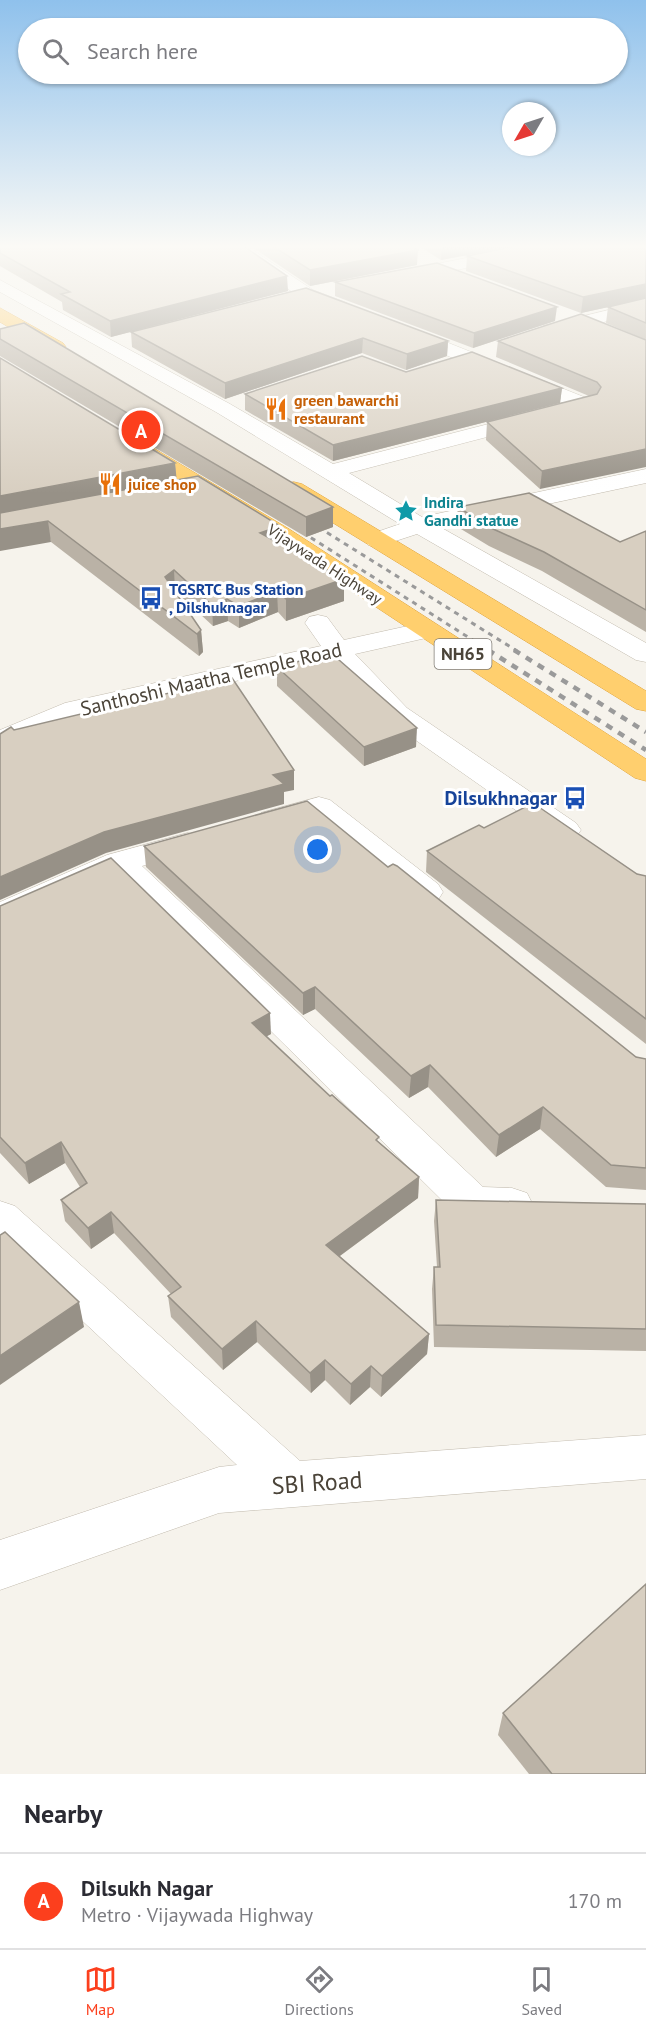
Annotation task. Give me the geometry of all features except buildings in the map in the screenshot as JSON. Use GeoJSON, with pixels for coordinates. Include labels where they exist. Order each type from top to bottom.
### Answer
{"type":"FeatureCollection","features":[{"type":"Feature","properties":{"kind":"highway"},"geometry":{"type":"LineString","coordinates":[[24,328],[72,356]]}},
{"type":"Feature","properties":{"kind":"highway","name":"Vijaywada Highway"},"geometry":{"type":"LineString","coordinates":[[123,439],[280,534],[646,772]]}},
{"type":"Feature","properties":{"kind":"highway","name":"NH65"},"geometry":{"type":"LineString","coordinates":[[277,479],[646,703]]}},
{"type":"Feature","properties":{"kind":"street"},"geometry":{"type":"LineString","coordinates":[[78,328],[234,404],[328,471],[646,654]]}},
{"type":"Feature","properties":{"kind":"street"},"geometry":{"type":"LineString","coordinates":[[328,471],[587,405],[396,328]]}},
{"type":"Feature","properties":{"kind":"street"},"geometry":{"type":"LineString","coordinates":[[536,335],[559,328]]}},
{"type":"Feature","properties":{"kind":"street"},"geometry":{"type":"LineString","coordinates":[[596,328],[613,335]]}},
{"type":"Feature","properties":{"kind":"street"},"geometry":{"type":"LineString","coordinates":[[109,345],[132,339]]}},
{"type":"Feature","properties":{"kind":"street"},"geometry":{"type":"LineString","coordinates":[[437,368],[492,349]]}},
{"type":"Feature","properties":{"kind":"street"},"geometry":{"type":"LineString","coordinates":[[377,540],[417,524],[593,490],[646,476]]}},
{"type":"Feature","properties":{"kind":"street"},"geometry":{"type":"LineString","coordinates":[[168,493],[202,487]]}},
{"type":"Feature","properties":{"kind":"street"},"geometry":{"type":"LineString","coordinates":[[318,623],[354,672],[397,714],[589,846]]}},
{"type":"Feature","properties":{"kind":"street","name":"Santhoshi Maatha Temple Road"},"geometry":{"type":"LineString","coordinates":[[0,740],[75,709],[426,630]]}},
{"type":"Feature","properties":{"kind":"street"},"geometry":{"type":"LineString","coordinates":[[0,915],[118,862],[319,807],[450,911]]}},
{"type":"Feature","properties":{"kind":"street"},"geometry":{"type":"LineString","coordinates":[[118,862],[473,1204],[542,1205]]}},
{"type":"Feature","properties":{"kind":"street"},"geometry":{"type":"LineString","coordinates":[[1,1221],[293,1486]]}},
{"type":"Feature","properties":{"kind":"street","name":"SBI Road"},"geometry":{"type":"LineString","coordinates":[[0,1566],[219,1490],[646,1457]]}},
{"type":"Feature","properties":{"kind":"railway"},"geometry":{"type":"LineString","coordinates":[[310,522],[517,651]]}},
{"type":"Feature","properties":{"kind":"railway"},"geometry":{"type":"LineString","coordinates":[[294,527],[490,651]]}},
{"type":"Feature","properties":{"kind":"railway"},"geometry":{"type":"LineString","coordinates":[[488,650],[646,750]]}},
{"type":"Feature","properties":{"kind":"railway"},"geometry":{"type":"LineString","coordinates":[[514,650],[646,732]]}},
{"type":"Feature","properties":{"kind":"place","name":"green bawarchi restaurant"},"geometry":{"type":"Point","coordinates":[276,409]}},
{"type":"Feature","properties":{"kind":"place","name":"Dilsukh Nagar"},"geometry":{"type":"Point","coordinates":[141,430]}},
{"type":"Feature","properties":{"kind":"place","name":"juice shop"},"geometry":{"type":"Point","coordinates":[110,484]}},
{"type":"Feature","properties":{"kind":"place","name":"Indira Gandhi statue"},"geometry":{"type":"Point","coordinates":[406,511]}},
{"type":"Feature","properties":{"kind":"place","name":"TGSRTC Bus Station , Dilshuknagar"},"geometry":{"type":"Point","coordinates":[151,598]}},
{"type":"Feature","properties":{"kind":"place","name":"Dilsukhnagar"},"geometry":{"type":"Point","coordinates":[575,798]}}]}
